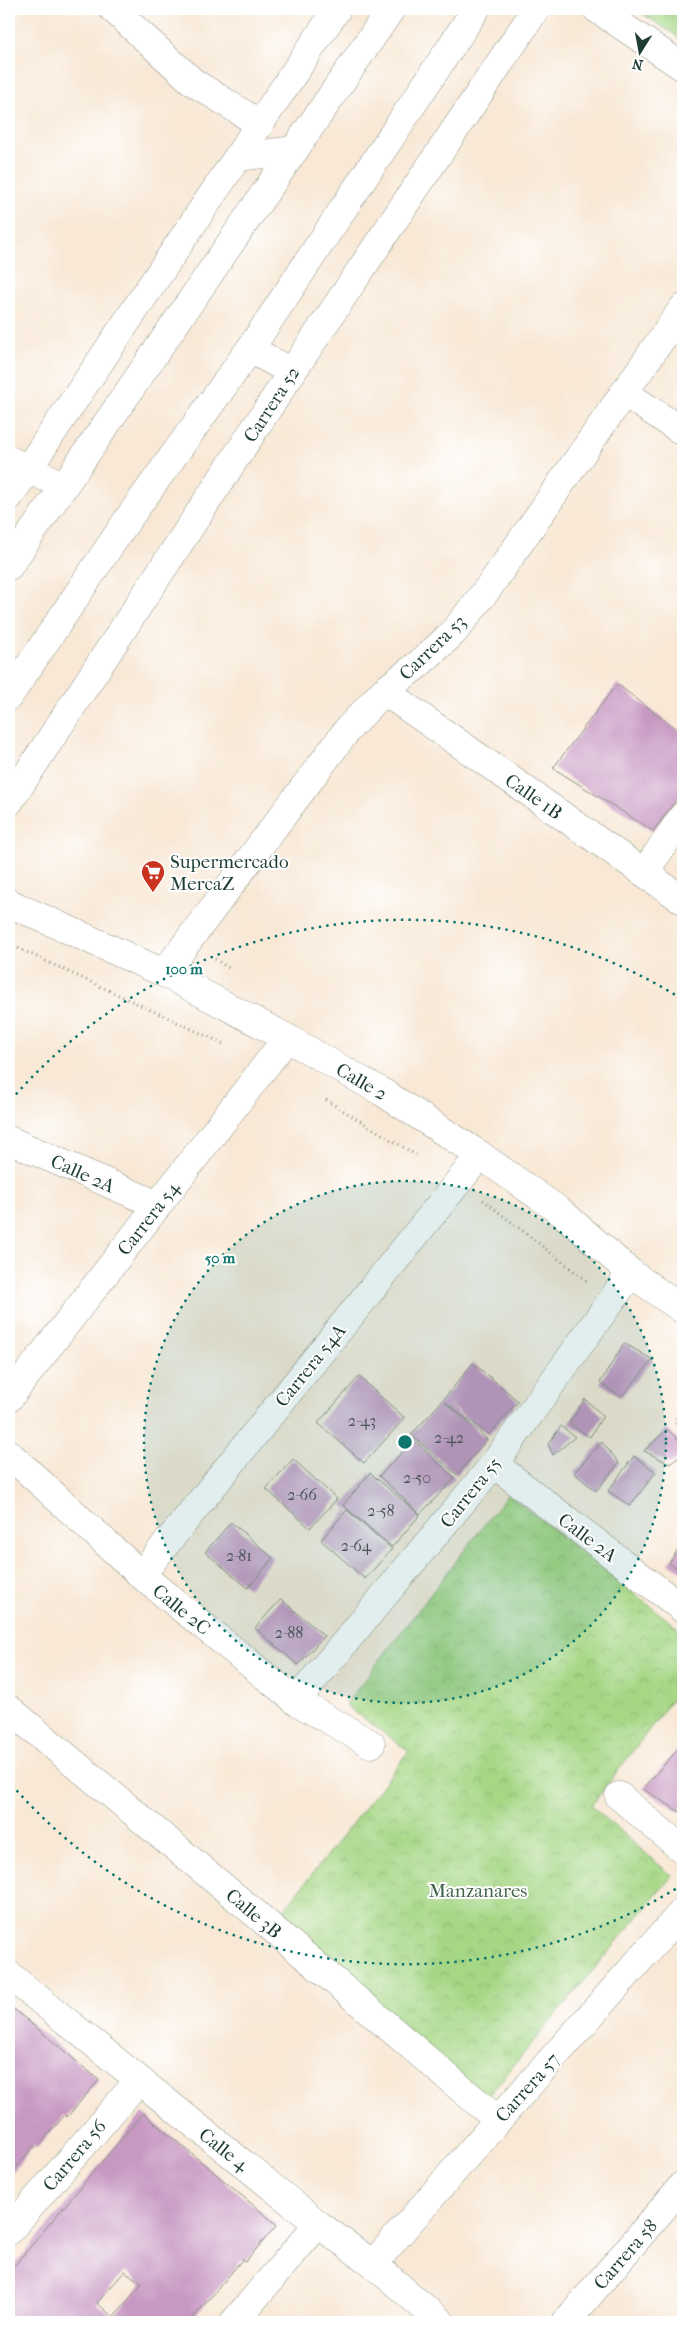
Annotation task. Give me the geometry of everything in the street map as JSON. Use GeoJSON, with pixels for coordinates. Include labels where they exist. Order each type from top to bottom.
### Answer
{"type":"FeatureCollection","features":[{"type":"Feature","properties":{"kind":"street"},"geometry":{"type":"LineString","coordinates":[[113,9],[193,82],[260,124]]}},
{"type":"Feature","properties":{"kind":"street"},"geometry":{"type":"LineString","coordinates":[[9,497],[18,465],[238,157],[337,9]]}},
{"type":"Feature","properties":{"kind":"street"},"geometry":{"type":"LineString","coordinates":[[9,566],[62,485],[391,9]]}},
{"type":"Feature","properties":{"kind":"street"},"geometry":{"type":"LineString","coordinates":[[9,696],[128,519],[250,349],[476,9]]}},
{"type":"Feature","properties":{"kind":"street","name":"Carrera 52"},"geometry":{"type":"LineString","coordinates":[[9,802],[292,372],[536,9]]}},
{"type":"Feature","properties":{"kind":"street"},"geometry":{"type":"LineString","coordinates":[[597,9],[683,67]]}},
{"type":"Feature","properties":{"kind":"street"},"geometry":{"type":"LineString","coordinates":[[238,157],[295,150]]}},
{"type":"Feature","properties":{"kind":"street","name":"Carrera 53"},"geometry":{"type":"LineString","coordinates":[[164,973],[348,729],[384,691],[420,663],[453,633],[489,586],[683,308]]}},
{"type":"Feature","properties":{"kind":"street"},"geometry":{"type":"LineString","coordinates":[[250,349],[292,372]]}},
{"type":"Feature","properties":{"kind":"street"},"geometry":{"type":"LineString","coordinates":[[625,393],[683,432]]}},
{"type":"Feature","properties":{"kind":"street"},"geometry":{"type":"LineString","coordinates":[[18,465],[62,485]]}},
{"type":"Feature","properties":{"kind":"street","name":"Calle 1B"},"geometry":{"type":"LineString","coordinates":[[384,691],[683,900]]}},
{"type":"Feature","properties":{"kind":"street"},"geometry":{"type":"LineString","coordinates":[[644,873],[683,816]]}},
{"type":"Feature","properties":{"kind":"street","name":"Calle 2"},"geometry":{"type":"LineString","coordinates":[[9,903],[164,973],[287,1038],[382,1092],[480,1155],[561,1212],[631,1273],[683,1310]]}},
{"type":"Feature","properties":{"kind":"street","name":"Carrera 54"},"geometry":{"type":"LineString","coordinates":[[9,1398],[287,1038]]}},
{"type":"Feature","properties":{"kind":"street","name":"Calle 2A"},"geometry":{"type":"LineString","coordinates":[[9,1140],[158,1205]]}},
{"type":"Feature","properties":{"kind":"street","name":"Carrera 54A"},"geometry":{"type":"LineString","coordinates":[[141,1576],[480,1155]]}},
{"type":"Feature","properties":{"kind":"street","name":"Carrera 55"},"geometry":{"type":"LineString","coordinates":[[296,1701],[494,1464],[631,1273]]}},
{"type":"Feature","properties":{"kind":"street","name":"Calle 2C"},"geometry":{"type":"LineString","coordinates":[[9,1454],[141,1576],[296,1701],[371,1744]]}},
{"type":"Feature","properties":{"kind":"street","name":"Calle 2A"},"geometry":{"type":"LineString","coordinates":[[494,1464],[683,1609]]}},
{"type":"Feature","properties":{"kind":"street","name":"Calle 3B"},"geometry":{"type":"LineString","coordinates":[[9,1709],[258,1915],[498,2120]]}},
{"type":"Feature","properties":{"kind":"street"},"geometry":{"type":"LineString","coordinates":[[619,1796],[683,1850]]}},
{"type":"Feature","properties":{"kind":"street","name":"Carrera 57"},"geometry":{"type":"LineString","coordinates":[[373,2264],[683,1911]]}},
{"type":"Feature","properties":{"kind":"street","name":"Calle 4"},"geometry":{"type":"LineString","coordinates":[[9,1975],[153,2093],[318,2224],[373,2264],[440,2322]]}},
{"type":"Feature","properties":{"kind":"street","name":"Carrera 56"},"geometry":{"type":"LineString","coordinates":[[9,2231],[139,2080]]}},
{"type":"Feature","properties":{"kind":"street","name":"Carrera 58"},"geometry":{"type":"LineString","coordinates":[[566,2322],[683,2185]]}},
{"type":"Feature","properties":{"kind":"street"},"geometry":{"type":"LineString","coordinates":[[234,2322],[318,2224]]}},
{"type":"Feature","properties":{"kind":"path"},"geometry":{"type":"LineString","coordinates":[[9,944],[267,1064]]}},
{"type":"Feature","properties":{"kind":"path"},"geometry":{"type":"LineString","coordinates":[[325,1099],[417,1156]]}},
{"type":"Feature","properties":{"kind":"path"},"geometry":{"type":"LineString","coordinates":[[458,1181],[611,1301]]}},
{"type":"Feature","properties":{"kind":"green space"},"geometry":{"type":"Polygon","coordinates":[[[636,9],[683,9],[683,40],[636,9]]]}},
{"type":"Feature","properties":{"kind":"green space","name":"Manzanares"},"geometry":{"type":"Polygon","coordinates":[[[508,1494],[683,1632],[683,1685],[591,1806],[672,1876],[487,2097],[273,1924],[409,1751],[345,1705],[508,1494]]]}},
{"type":"Feature","properties":{"kind":"building"},"geometry":{"type":"Polygon","coordinates":[[[617,684],[683,734],[683,791],[653,831],[553,768],[617,684]]]}},
{"type":"Feature","properties":{"kind":"building"},"geometry":{"type":"Polygon","coordinates":[[[624,1343],[653,1360],[621,1397],[600,1383],[624,1343]]]}},
{"type":"Feature","properties":{"kind":"building"},"geometry":{"type":"Polygon","coordinates":[[[473,1363],[518,1401],[489,1435],[445,1402],[487,1439],[457,1475],[411,1435],[473,1363]]]}},
{"type":"Feature","properties":{"kind":"building"},"geometry":{"type":"Polygon","coordinates":[[[359,1377],[405,1418],[364,1463],[318,1423],[359,1377]]]}},
{"type":"Feature","properties":{"kind":"building"},"geometry":{"type":"Polygon","coordinates":[[[585,1399],[603,1416],[590,1437],[569,1423],[585,1399]]]}},
{"type":"Feature","properties":{"kind":"building"},"geometry":{"type":"Polygon","coordinates":[[[683,1414],[683,1428],[675,1423],[683,1414]]]}},
{"type":"Feature","properties":{"kind":"building"},"geometry":{"type":"Polygon","coordinates":[[[561,1426],[575,1437],[553,1455],[548,1444],[561,1426]]]}},
{"type":"Feature","properties":{"kind":"building"},"geometry":{"type":"Polygon","coordinates":[[[667,1429],[683,1444],[683,1454],[670,1464],[644,1451],[667,1429]]]}},
{"type":"Feature","properties":{"kind":"building"},"geometry":{"type":"Polygon","coordinates":[[[414,1440],[455,1478],[420,1514],[379,1476],[414,1440]]]}},
{"type":"Feature","properties":{"kind":"building"},"geometry":{"type":"Polygon","coordinates":[[[602,1442],[619,1463],[596,1491],[574,1473],[602,1442]]]}},
{"type":"Feature","properties":{"kind":"building"},"geometry":{"type":"Polygon","coordinates":[[[634,1456],[656,1472],[630,1506],[608,1491],[634,1456]]]}},
{"type":"Feature","properties":{"kind":"building"},"geometry":{"type":"Polygon","coordinates":[[[293,1459],[337,1499],[310,1528],[266,1489],[293,1459]]]}},
{"type":"Feature","properties":{"kind":"building"},"geometry":{"type":"Polygon","coordinates":[[[370,1473],[420,1515],[392,1547],[343,1505],[370,1473]]]}},
{"type":"Feature","properties":{"kind":"building"},"geometry":{"type":"Polygon","coordinates":[[[347,1510],[392,1549],[365,1579],[321,1540],[347,1510]]]}},
{"type":"Feature","properties":{"kind":"building"},"geometry":{"type":"Polygon","coordinates":[[[231,1522],[273,1558],[248,1588],[205,1552],[231,1522]]]}},
{"type":"Feature","properties":{"kind":"building"},"geometry":{"type":"Polygon","coordinates":[[[683,1542],[683,1572],[669,1563],[683,1542]]]}},
{"type":"Feature","properties":{"kind":"building"},"geometry":{"type":"Polygon","coordinates":[[[281,1599],[324,1636],[298,1665],[255,1628],[281,1599]]]}},
{"type":"Feature","properties":{"kind":"building"},"geometry":{"type":"Polygon","coordinates":[[[683,1743],[683,1806],[680,1812],[643,1789],[683,1743]]]}},
{"type":"Feature","properties":{"kind":"building"},"geometry":{"type":"Polygon","coordinates":[[[9,2005],[99,2080],[67,2117],[65,2115],[37,2148],[34,2146],[9,2176],[9,2005]]]}},
{"type":"Feature","properties":{"kind":"building"},"geometry":{"type":"Polygon","coordinates":[[[143,2113],[277,2225],[245,2262],[242,2260],[190,2322],[9,2322],[9,2272],[143,2113]],[[125,2271],[97,2303],[113,2317],[142,2284],[125,2271]]]}},
{"type":"Feature","properties":{"kind":"place","name":"Supermercado MercaZ"},"geometry":{"type":"Point","coordinates":[153,893]}}]}
